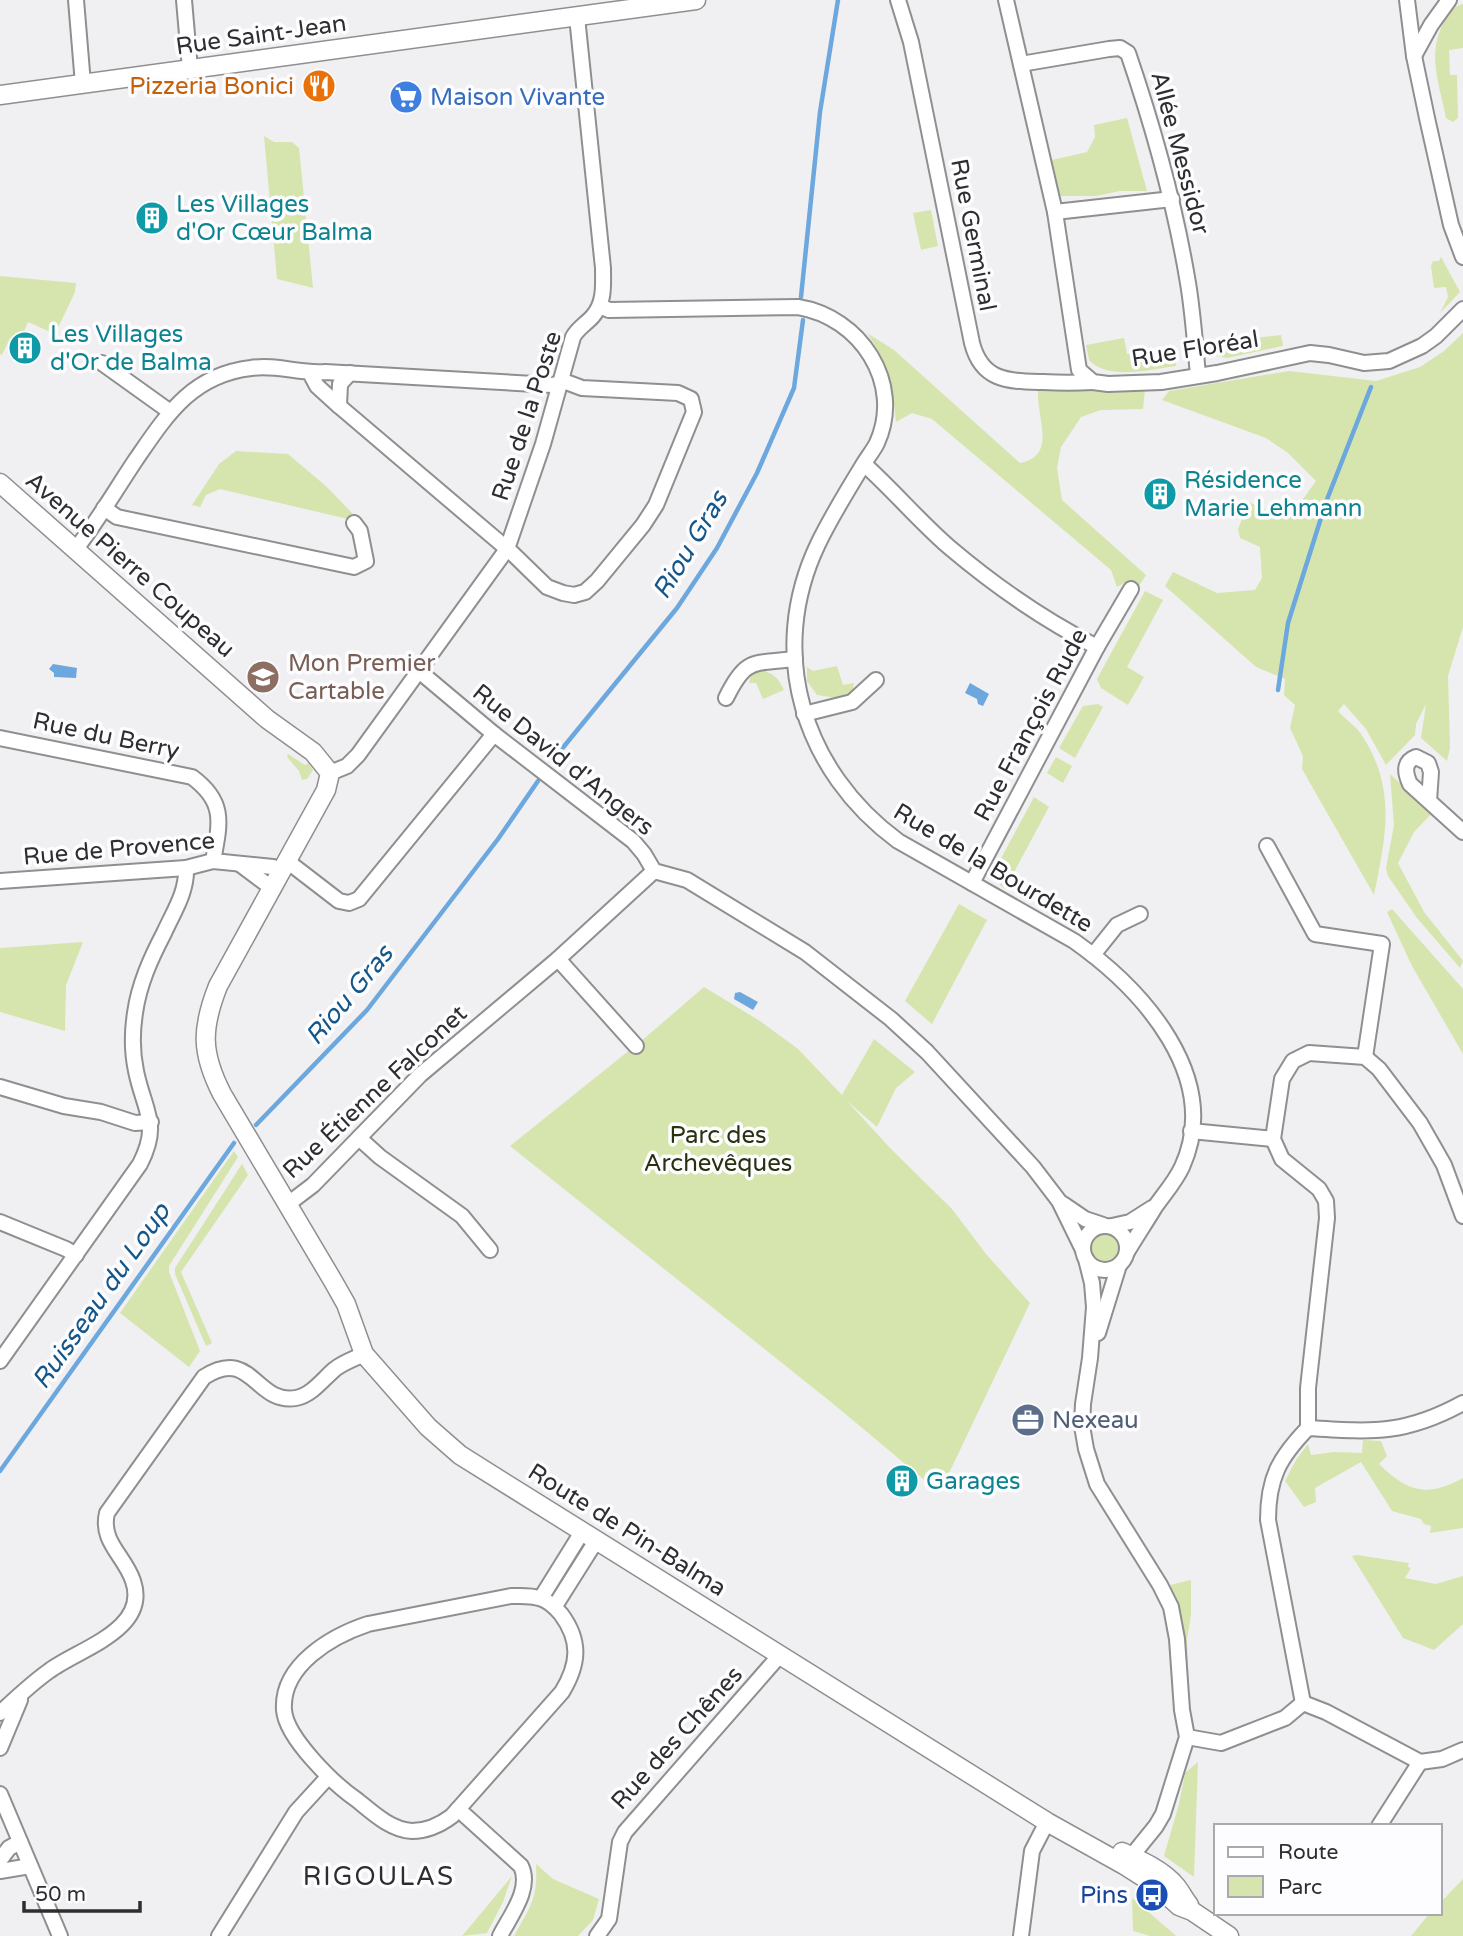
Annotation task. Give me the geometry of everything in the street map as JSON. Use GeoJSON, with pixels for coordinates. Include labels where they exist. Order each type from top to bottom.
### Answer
{"type":"FeatureCollection","features":[{"type":"Feature","properties":{"kind":"street"},"geometry":{"type":"LineString","coordinates":[[76,0],[83,84]]}},
{"type":"Feature","properties":{"kind":"street"},"geometry":{"type":"LineString","coordinates":[[184,0],[190,69]]}},
{"type":"Feature","properties":{"kind":"street","name":"Rue Saint-Jean"},"geometry":{"type":"LineString","coordinates":[[0,95],[696,0]]}},
{"type":"Feature","properties":{"kind":"street","name":"Rue Germinal"},"geometry":{"type":"LineString","coordinates":[[898,0],[911,42],[964,308],[978,361],[995,376],[1007,380],[1073,384],[1093,382]]}},
{"type":"Feature","properties":{"kind":"street"},"geometry":{"type":"LineString","coordinates":[[1006,0],[1055,212],[1079,370],[1093,382]]}},
{"type":"Feature","properties":{"kind":"street"},"geometry":{"type":"LineString","coordinates":[[1407,0],[1414,56],[1451,225],[1463,257]]}},
{"type":"Feature","properties":{"kind":"street"},"geometry":{"type":"LineString","coordinates":[[1414,56],[1449,0]]}},
{"type":"Feature","properties":{"kind":"street"},"geometry":{"type":"LineString","coordinates":[[577,17],[603,268],[604,289],[600,306]]}},
{"type":"Feature","properties":{"kind":"street","name":"Allée Messidor"},"geometry":{"type":"LineString","coordinates":[[1021,64],[1110,49],[1121,48],[1128,53],[1149,115],[1172,199],[1189,285],[1198,375]]}},
{"type":"Feature","properties":{"kind":"street"},"geometry":{"type":"LineString","coordinates":[[1055,212],[1172,199]]}},
{"type":"Feature","properties":{"kind":"street","name":"Rue de la Poste"},"geometry":{"type":"LineString","coordinates":[[330,773],[352,762],[507,549],[543,444],[573,337],[600,306]]}},
{"type":"Feature","properties":{"kind":"street","name":"Rue de la Bourdette"},"geometry":{"type":"LineString","coordinates":[[600,306],[609,310],[798,307],[824,314],[855,335],[880,370],[885,397],[883,424],[877,442],[818,544],[800,594],[795,625],[795,659],[797,687],[804,715],[818,751],[837,782],[875,824],[898,841],[1074,941],[1111,969],[1138,997],[1170,1040],[1182,1061],[1188,1084],[1192,1106],[1191,1131],[1183,1166],[1123,1259]]}},
{"type":"Feature","properties":{"kind":"street","name":"Rue Floréal"},"geometry":{"type":"LineString","coordinates":[[1093,382],[1161,382],[1310,354],[1329,355],[1364,363],[1389,361],[1422,346],[1463,309]]}},
{"type":"Feature","properties":{"kind":"street"},"geometry":{"type":"LineString","coordinates":[[102,363],[169,411]]}},
{"type":"Feature","properties":{"kind":"street"},"geometry":{"type":"LineString","coordinates":[[75,550],[169,411],[199,386],[233,372],[267,366],[310,373],[559,384],[566,382],[582,388],[678,393],[691,399],[694,412],[656,505],[643,526],[585,592],[563,593],[547,587],[507,549],[339,406],[317,386],[310,373]]}},
{"type":"Feature","properties":{"kind":"street"},"geometry":{"type":"LineString","coordinates":[[339,406],[340,384],[350,373]]}},
{"type":"Feature","properties":{"kind":"street"},"geometry":{"type":"LineString","coordinates":[[864,464],[949,547],[997,584],[1065,630],[1097,647]]}},
{"type":"Feature","properties":{"kind":"street","name":"Avenue Pierre Coupeau"},"geometry":{"type":"LineString","coordinates":[[0,483],[267,719],[313,752],[330,773]]}},
{"type":"Feature","properties":{"kind":"street"},"geometry":{"type":"LineString","coordinates":[[104,508],[117,517],[354,567],[366,561],[360,531],[354,523]]}},
{"type":"Feature","properties":{"kind":"street","name":"Rue François Rude"},"geometry":{"type":"LineString","coordinates":[[972,883],[1097,647],[1131,589]]}},
{"type":"Feature","properties":{"kind":"street"},"geometry":{"type":"LineString","coordinates":[[726,698],[738,673],[753,663],[795,659]]}},
{"type":"Feature","properties":{"kind":"street","name":"Rue David d'Angers"},"geometry":{"type":"LineString","coordinates":[[419,671],[632,841],[654,871],[687,880],[805,952],[891,1019],[927,1052],[990,1118],[1059,1201],[1084,1254],[1092,1283],[1094,1307],[1082,1426],[1090,1466],[1097,1484],[1160,1585],[1171,1607],[1177,1639],[1182,1710],[1187,1737],[1163,1814],[1127,1861]]}},
{"type":"Feature","properties":{"kind":"street"},"geometry":{"type":"LineString","coordinates":[[804,715],[852,702],[876,680]]}},
{"type":"Feature","properties":{"kind":"street"},"geometry":{"type":"LineString","coordinates":[[284,867],[339,901],[349,903],[359,899],[495,734]]}},
{"type":"Feature","properties":{"kind":"street","name":"Rue du Berry"},"geometry":{"type":"LineString","coordinates":[[0,738],[192,777],[210,793],[217,807],[219,832],[213,861]]}},
{"type":"Feature","properties":{"kind":"street"},"geometry":{"type":"LineString","coordinates":[[272,889],[326,790],[330,773]]}},
{"type":"Feature","properties":{"kind":"street"},"geometry":{"type":"LineString","coordinates":[[1429,801],[1463,832]]}},
{"type":"Feature","properties":{"kind":"street"},"geometry":{"type":"LineString","coordinates":[[1267,846],[1315,934],[1382,944],[1365,1057]]}},
{"type":"Feature","properties":{"kind":"street","name":"Rue de Provence"},"geometry":{"type":"LineString","coordinates":[[0,881],[186,868],[213,861],[284,867]]}},
{"type":"Feature","properties":{"kind":"street","name":"Rue de Provence"},"geometry":{"type":"LineString","coordinates":[[241,865],[272,889]]}},
{"type":"Feature","properties":{"kind":"street"},"geometry":{"type":"LineString","coordinates":[[0,1361],[140,1164],[150,1138],[150,1122],[135,1063],[135,1012],[140,988],[186,883],[186,868]]}},
{"type":"Feature","properties":{"kind":"street","name":"Rue Étienne Falconet"},"geometry":{"type":"LineString","coordinates":[[288,1204],[313,1185],[420,1075],[558,959],[654,871]]}},
{"type":"Feature","properties":{"kind":"street","name":"Route de Pin-Balma"},"geometry":{"type":"LineString","coordinates":[[272,889],[218,986],[206,1028],[206,1053],[213,1076],[346,1304],[364,1354],[443,1442],[1047,1822],[1093,1848],[1110,1850],[1127,1861],[1179,1906],[1192,1911],[1228,1936]]}},
{"type":"Feature","properties":{"kind":"street","name":"Rue de la Bourdette"},"geometry":{"type":"LineString","coordinates":[[1093,955],[1117,925],[1140,914]]}},
{"type":"Feature","properties":{"kind":"street"},"geometry":{"type":"LineString","coordinates":[[558,959],[636,1046]]}},
{"type":"Feature","properties":{"kind":"street"},"geometry":{"type":"LineString","coordinates":[[1303,1703],[1268,1520],[1268,1495],[1274,1474],[1287,1449],[1308,1428],[1308,1388],[1327,1219],[1326,1201],[1319,1189],[1282,1158],[1273,1139],[1282,1079],[1293,1061],[1309,1053],[1365,1057],[1379,1069],[1420,1123],[1444,1166],[1463,1216]]}},
{"type":"Feature","properties":{"kind":"street"},"geometry":{"type":"LineString","coordinates":[[0,1087],[135,1123],[150,1122]]}},
{"type":"Feature","properties":{"kind":"street"},"geometry":{"type":"LineString","coordinates":[[1191,1131],[1273,1139]]}},
{"type":"Feature","properties":{"kind":"street"},"geometry":{"type":"LineString","coordinates":[[359,1139],[462,1216],[490,1250]]}},
{"type":"Feature","properties":{"kind":"street","name":"Rue David d'Angers"},"geometry":{"type":"LineString","coordinates":[[1059,1201],[1085,1219],[1107,1226]]}},
{"type":"Feature","properties":{"kind":"street"},"geometry":{"type":"LineString","coordinates":[[1107,1226],[1124,1236],[1123,1259],[1105,1270],[1091,1265],[1084,1254],[1088,1233],[1107,1226],[1138,1218],[1157,1206]]}},
{"type":"Feature","properties":{"kind":"street"},"geometry":{"type":"LineString","coordinates":[[0,1222],[76,1255]]}},
{"type":"Feature","properties":{"kind":"street","name":"Rue David d'Angers"},"geometry":{"type":"LineString","coordinates":[[1090,1358],[1123,1259]]}},
{"type":"Feature","properties":{"kind":"street"},"geometry":{"type":"LineString","coordinates":[[0,1713],[47,1672],[113,1632],[132,1611],[136,1590],[132,1578],[106,1534],[107,1513],[204,1377],[221,1367],[240,1369],[276,1396],[298,1398],[307,1395],[344,1363],[364,1354]]}},
{"type":"Feature","properties":{"kind":"street"},"geometry":{"type":"LineString","coordinates":[[1308,1428],[1366,1432],[1386,1430],[1425,1422],[1463,1402]]}},
{"type":"Feature","properties":{"kind":"street"},"geometry":{"type":"LineString","coordinates":[[541,1598],[589,1536]]}},
{"type":"Feature","properties":{"kind":"street"},"geometry":{"type":"LineString","coordinates":[[555,1606],[589,1536]]}},
{"type":"Feature","properties":{"kind":"street"},"geometry":{"type":"LineString","coordinates":[[511,1596],[541,1598],[555,1606],[574,1636],[577,1650],[570,1679],[562,1692],[458,1809],[441,1824],[412,1831],[387,1823],[328,1777],[299,1742],[284,1712],[285,1697],[290,1683],[316,1650],[351,1630],[368,1624],[511,1596]]}},
{"type":"Feature","properties":{"kind":"street","name":"Rue des Chênes"},"geometry":{"type":"LineString","coordinates":[[597,1936],[609,1919],[620,1842],[625,1832],[780,1655]]}},
{"type":"Feature","properties":{"kind":"street"},"geometry":{"type":"LineString","coordinates":[[0,1748],[22,1695]]}},
{"type":"Feature","properties":{"kind":"street"},"geometry":{"type":"LineString","coordinates":[[1187,1737],[1222,1743],[1285,1718],[1303,1703]]}},
{"type":"Feature","properties":{"kind":"street"},"geometry":{"type":"LineString","coordinates":[[1303,1703],[1326,1712],[1420,1762],[1442,1759],[1463,1750]]}},
{"type":"Feature","properties":{"kind":"street"},"geometry":{"type":"LineString","coordinates":[[1380,1824],[1420,1762]]}},
{"type":"Feature","properties":{"kind":"street"},"geometry":{"type":"LineString","coordinates":[[219,1936],[296,1812],[328,1777]]}},
{"type":"Feature","properties":{"kind":"street"},"geometry":{"type":"LineString","coordinates":[[0,1794],[60,1936]]}},
{"type":"Feature","properties":{"kind":"street"},"geometry":{"type":"LineString","coordinates":[[458,1809],[521,1866],[524,1873],[525,1883],[521,1896],[500,1936]]}},
{"type":"Feature","properties":{"kind":"street"},"geometry":{"type":"LineString","coordinates":[[1021,1936],[1032,1851],[1047,1822]]}},
{"type":"Feature","properties":{"kind":"street"},"geometry":{"type":"LineString","coordinates":[[0,1860],[9,1848],[20,1842]]}},
{"type":"Feature","properties":{"kind":"street"},"geometry":{"type":"LineString","coordinates":[[0,1871],[30,1866]]}},
{"type":"Feature","properties":{"kind":"green space"},"geometry":{"type":"Polygon","coordinates":[[[1463,4],[1463,48],[1449,50],[1450,75],[1457,75],[1458,118],[1453,122],[1446,118],[1437,79],[1435,54],[1440,30],[1447,17],[1455,7],[1463,4]]]}},
{"type":"Feature","properties":{"kind":"green space"},"geometry":{"type":"Polygon","coordinates":[[[1127,118],[1147,191],[1060,196],[1052,160],[1087,152],[1095,137],[1094,125],[1127,118]]]}},
{"type":"Feature","properties":{"kind":"green space"},"geometry":{"type":"Polygon","coordinates":[[[264,136],[274,142],[292,142],[299,148],[313,288],[277,279],[264,136]]]}},
{"type":"Feature","properties":{"kind":"green space"},"geometry":{"type":"Polygon","coordinates":[[[931,210],[938,246],[921,250],[913,213],[931,210]]]}},
{"type":"Feature","properties":{"kind":"green space"},"geometry":{"type":"Polygon","coordinates":[[[1441,257],[1460,292],[1440,313],[1448,297],[1446,287],[1434,288],[1431,266],[1433,261],[1439,261],[1441,257]]]}},
{"type":"Feature","properties":{"kind":"green space"},"geometry":{"type":"Polygon","coordinates":[[[0,276],[76,283],[75,292],[55,334],[28,322],[19,342],[10,338],[2,355],[0,354],[0,276]]]}},
{"type":"Feature","properties":{"kind":"green space"},"geometry":{"type":"Polygon","coordinates":[[[867,333],[894,350],[1020,463],[1032,459],[1042,444],[1038,390],[1145,390],[1143,409],[1101,410],[1081,417],[1061,447],[1057,468],[1062,500],[1146,575],[1136,590],[1126,582],[1117,587],[1111,570],[932,419],[912,413],[896,422],[889,375],[867,333]]]}},
{"type":"Feature","properties":{"kind":"green space"},"geometry":{"type":"Polygon","coordinates":[[[1463,333],[1463,627],[1448,676],[1450,748],[1447,761],[1421,738],[1426,704],[1416,724],[1415,735],[1386,765],[1366,729],[1344,704],[1338,711],[1359,731],[1372,754],[1384,793],[1385,832],[1374,895],[1302,769],[1303,756],[1290,728],[1295,705],[1284,695],[1285,679],[1256,667],[1165,586],[1173,572],[1217,593],[1255,590],[1262,578],[1260,547],[1240,538],[1238,529],[1249,502],[1281,517],[1291,516],[1316,481],[1288,453],[1266,438],[1162,400],[1169,391],[1289,371],[1376,381],[1420,367],[1444,351],[1463,333]]]}},
{"type":"Feature","properties":{"kind":"green space"},"geometry":{"type":"Polygon","coordinates":[[[1281,335],[1283,346],[1227,358],[1213,355],[1206,344],[1281,335]]]}},
{"type":"Feature","properties":{"kind":"green space"},"geometry":{"type":"Polygon","coordinates":[[[1124,338],[1127,354],[1175,350],[1176,366],[1118,372],[1097,366],[1089,360],[1086,345],[1124,338]]]}},
{"type":"Feature","properties":{"kind":"green space"},"geometry":{"type":"Polygon","coordinates":[[[236,451],[288,454],[327,487],[353,514],[348,519],[220,489],[206,495],[200,507],[192,505],[219,464],[236,451]]]}},
{"type":"Feature","properties":{"kind":"green space"},"geometry":{"type":"Polygon","coordinates":[[[1145,591],[1163,600],[1127,667],[1144,677],[1128,705],[1101,688],[1097,679],[1145,591]]]}},
{"type":"Feature","properties":{"kind":"green space"},"geometry":{"type":"Polygon","coordinates":[[[837,666],[843,685],[854,683],[852,693],[837,698],[817,695],[807,681],[807,667],[813,671],[837,666]]]}},
{"type":"Feature","properties":{"kind":"green space"},"geometry":{"type":"Polygon","coordinates":[[[760,670],[775,676],[784,690],[763,699],[756,683],[749,683],[751,675],[760,670]]]}},
{"type":"Feature","properties":{"kind":"green space"},"geometry":{"type":"Polygon","coordinates":[[[1098,704],[1103,707],[1075,758],[1059,748],[1083,706],[1098,704]]]}},
{"type":"Feature","properties":{"kind":"green space"},"geometry":{"type":"Polygon","coordinates":[[[288,754],[305,765],[308,763],[313,770],[307,779],[302,780],[299,771],[287,757],[288,754]]]}},
{"type":"Feature","properties":{"kind":"green space"},"geometry":{"type":"Polygon","coordinates":[[[1056,757],[1072,766],[1063,783],[1047,773],[1056,757]]]}},
{"type":"Feature","properties":{"kind":"green space"},"geometry":{"type":"Polygon","coordinates":[[[1390,774],[1432,813],[1414,832],[1398,863],[1424,912],[1463,961],[1460,968],[1417,918],[1388,876],[1386,868],[1394,825],[1390,774]]]}},
{"type":"Feature","properties":{"kind":"green space"},"geometry":{"type":"Polygon","coordinates":[[[1034,797],[1049,807],[1005,889],[1000,885],[998,864],[1034,797]]]}},
{"type":"Feature","properties":{"kind":"green space"},"geometry":{"type":"Polygon","coordinates":[[[959,904],[987,920],[932,1024],[905,1001],[959,904]]]}},
{"type":"Feature","properties":{"kind":"green space"},"geometry":{"type":"Polygon","coordinates":[[[1392,909],[1463,989],[1463,1054],[1412,966],[1387,912],[1392,909]]]}},
{"type":"Feature","properties":{"kind":"green space"},"geometry":{"type":"Polygon","coordinates":[[[83,942],[66,985],[65,1031],[0,1012],[0,948],[83,942]]]}},
{"type":"Feature","properties":{"kind":"green space","name":"Parc des Archevêques"},"geometry":{"type":"Polygon","coordinates":[[[704,987],[760,1021],[798,1049],[842,1095],[874,1039],[915,1072],[896,1088],[877,1127],[847,1101],[952,1209],[986,1254],[1030,1303],[941,1490],[937,1486],[934,1488],[831,1402],[510,1146],[704,987]]]}},
{"type":"Feature","properties":{"kind":"green space"},"geometry":{"type":"Polygon","coordinates":[[[234,1151],[238,1157],[169,1266],[200,1351],[189,1367],[120,1313],[234,1151]]]}},
{"type":"Feature","properties":{"kind":"green space"},"geometry":{"type":"Polygon","coordinates":[[[242,1164],[248,1175],[181,1272],[212,1343],[206,1346],[175,1274],[175,1268],[242,1164]]]}},
{"type":"Feature","properties":{"kind":"green space"},"geometry":{"type":"Polygon","coordinates":[[[1104,1231],[1115,1236],[1120,1247],[1115,1258],[1104,1263],[1093,1258],[1088,1247],[1093,1236],[1104,1231]]]}},
{"type":"Feature","properties":{"kind":"green space"},"geometry":{"type":"Polygon","coordinates":[[[1363,1440],[1381,1441],[1387,1456],[1379,1464],[1409,1486],[1428,1490],[1463,1478],[1463,1528],[1430,1533],[1431,1526],[1424,1524],[1421,1519],[1392,1511],[1361,1462],[1315,1488],[1316,1502],[1304,1507],[1285,1481],[1308,1444],[1311,1455],[1362,1453],[1363,1440]]]}},
{"type":"Feature","properties":{"kind":"green space"},"geometry":{"type":"Polygon","coordinates":[[[1352,1556],[1409,1563],[1408,1567],[1411,1568],[1405,1578],[1436,1584],[1463,1576],[1463,1624],[1434,1650],[1403,1638],[1352,1556]]]}},
{"type":"Feature","properties":{"kind":"green space"},"geometry":{"type":"Polygon","coordinates":[[[1191,1580],[1191,1615],[1187,1640],[1189,1697],[1183,1621],[1170,1585],[1191,1580]]]}},
{"type":"Feature","properties":{"kind":"green space"},"geometry":{"type":"Polygon","coordinates":[[[1198,1762],[1194,1877],[1164,1856],[1185,1773],[1198,1762]]]}},
{"type":"Feature","properties":{"kind":"green space"},"geometry":{"type":"Polygon","coordinates":[[[536,1864],[553,1879],[599,1899],[593,1920],[578,1936],[514,1936],[534,1895],[536,1864]]]}},
{"type":"Feature","properties":{"kind":"green space"},"geometry":{"type":"Polygon","coordinates":[[[512,1876],[503,1902],[487,1933],[462,1936],[512,1876]]]}},
{"type":"Feature","properties":{"kind":"green space"},"geometry":{"type":"Polygon","coordinates":[[[1463,1879],[1463,1936],[1411,1936],[1428,1915],[1442,1915],[1442,1901],[1463,1879]]]}},
{"type":"Feature","properties":{"kind":"green space"},"geometry":{"type":"Polygon","coordinates":[[[1132,1898],[1176,1936],[1150,1936],[1133,1931],[1132,1898]]]}},
{"type":"Feature","properties":{"kind":"water"},"geometry":{"type":"Polygon","coordinates":[[[53,664],[77,668],[76,678],[54,677],[54,673],[49,669],[53,664]]]}},
{"type":"Feature","properties":{"kind":"water"},"geometry":{"type":"Polygon","coordinates":[[[970,683],[989,694],[983,706],[978,704],[977,699],[965,693],[970,683]]]}},
{"type":"Feature","properties":{"kind":"water"},"geometry":{"type":"Polygon","coordinates":[[[740,992],[758,1002],[753,1010],[734,999],[735,993],[740,992]]]}},
{"type":"Feature","properties":{"kind":"waterway","name":"Riou Gras"},"geometry":{"type":"LineString","coordinates":[[801,297],[820,112],[838,0]]}},
{"type":"Feature","properties":{"kind":"waterway","name":"Riou Gras"},"geometry":{"type":"LineString","coordinates":[[552,761],[677,608],[717,548],[757,473],[794,388],[803,320]]}},
{"type":"Feature","properties":{"kind":"waterway"},"geometry":{"type":"LineString","coordinates":[[1278,690],[1288,623],[1326,502],[1371,387]]}},
{"type":"Feature","properties":{"kind":"waterway","name":"Riou Gras"},"geometry":{"type":"LineString","coordinates":[[256,1125],[367,1010],[498,839],[538,781]]}},
{"type":"Feature","properties":{"kind":"waterway","name":"Ruisseau du Loup"},"geometry":{"type":"LineString","coordinates":[[0,1471],[234,1143]]}},
{"type":"Feature","properties":{"kind":"place","name":"Pizzeria Bonici"},"geometry":{"type":"Point","coordinates":[319,86]}},
{"type":"Feature","properties":{"kind":"place","name":"Maison Vivante"},"geometry":{"type":"Point","coordinates":[406,97]}},
{"type":"Feature","properties":{"kind":"place","name":"Les Villages d'Or Cœur Balma"},"geometry":{"type":"Point","coordinates":[152,218]}},
{"type":"Feature","properties":{"kind":"place","name":"Les Villages d'Or de Balma"},"geometry":{"type":"Point","coordinates":[25,348]}},
{"type":"Feature","properties":{"kind":"place","name":"Résidence Marie Lehmann"},"geometry":{"type":"Point","coordinates":[1160,494]}},
{"type":"Feature","properties":{"kind":"place","name":"Mon Premier Cartable"},"geometry":{"type":"Point","coordinates":[263,677]}},
{"type":"Feature","properties":{"kind":"place","name":"Nexeau"},"geometry":{"type":"Point","coordinates":[1028,1420]}},
{"type":"Feature","properties":{"kind":"place","name":"Garages"},"geometry":{"type":"Point","coordinates":[902,1481]}},
{"type":"Feature","properties":{"kind":"place","name":"Pins"},"geometry":{"type":"Point","coordinates":[1152,1895]}},
{"type":"Feature","properties":{"kind":"district","name":"RIGOULAS"},"geometry":{"type":"Point","coordinates":[379,1876]}}]}
